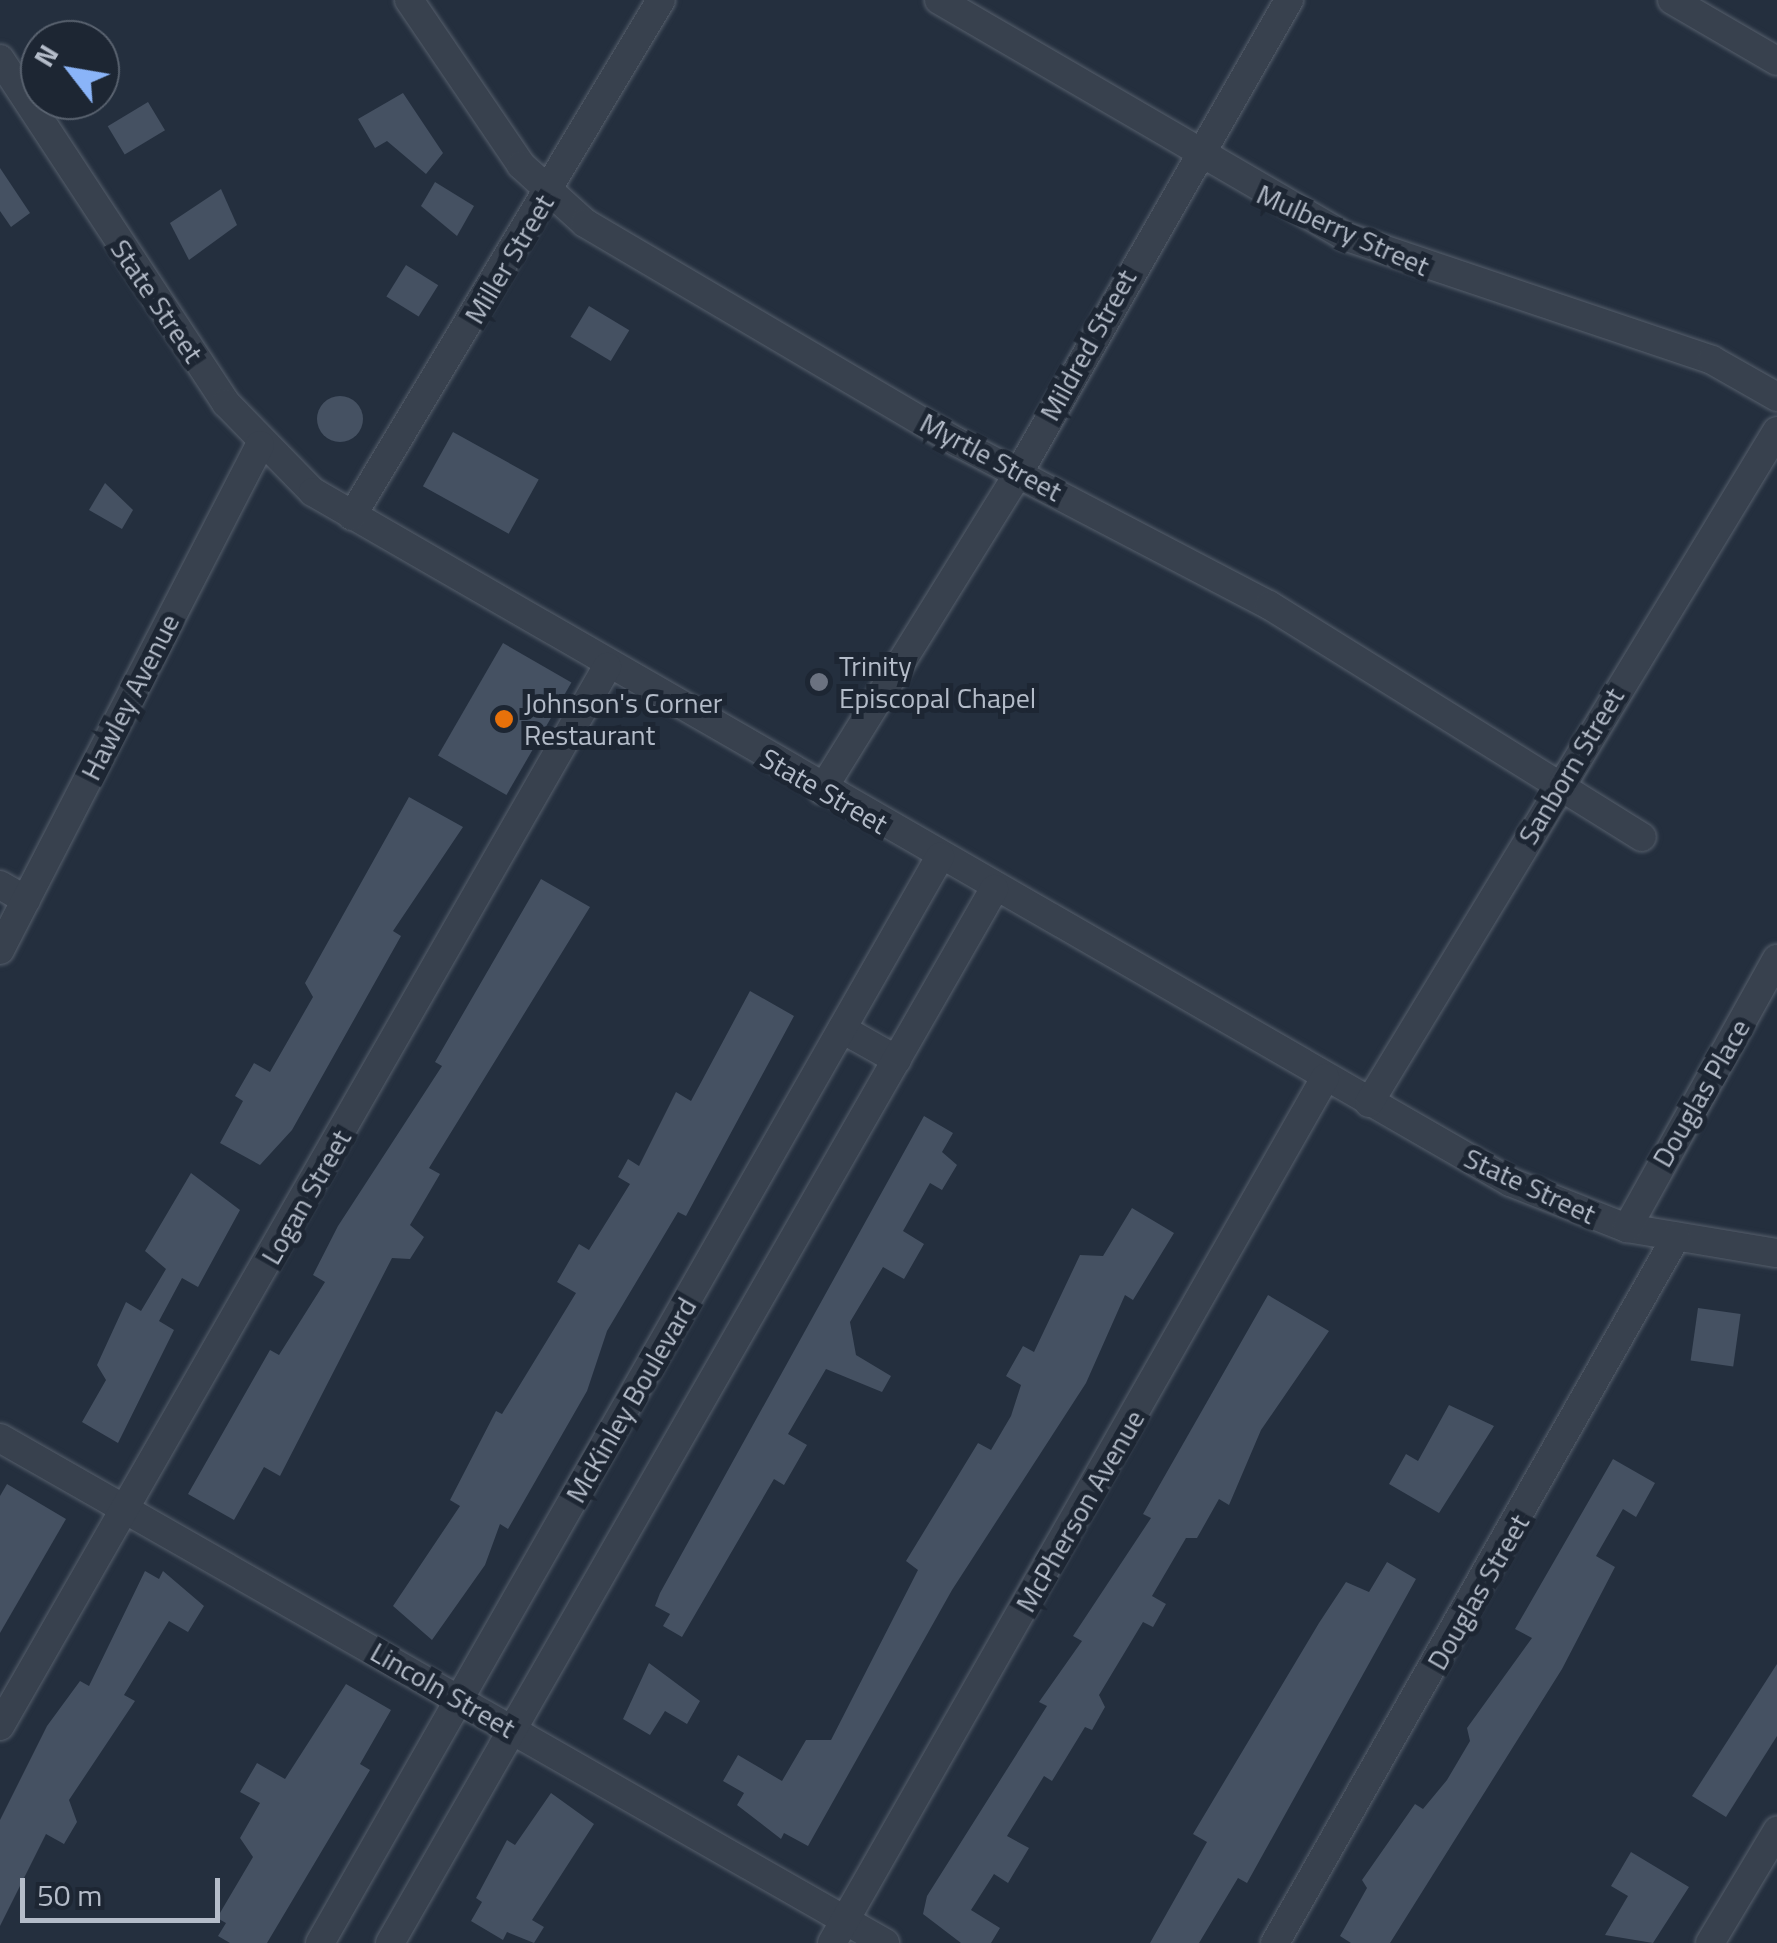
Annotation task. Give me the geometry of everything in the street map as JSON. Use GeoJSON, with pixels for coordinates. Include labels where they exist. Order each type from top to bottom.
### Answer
{"type":"FeatureCollection","features":[{"type":"Feature","properties":{"kind":"street","name":"Myrtle Street"},"geometry":{"type":"LineString","coordinates":[[409,0],[547,194],[662,271],[1018,474],[1269,605],[1561,782],[1642,837]]}},
{"type":"Feature","properties":{"kind":"street","name":"Miller Street"},"geometry":{"type":"LineString","coordinates":[[352,516],[661,0]]}},
{"type":"Feature","properties":{"kind":"street","name":"Mulberry Street"},"geometry":{"type":"LineString","coordinates":[[938,0],[1195,156],[1394,258],[1712,360],[1777,397]]}},
{"type":"Feature","properties":{"kind":"street","name":"Mildred Street"},"geometry":{"type":"LineString","coordinates":[[822,790],[1018,474],[1195,156],[1289,0]]}},
{"type":"Feature","properties":{"kind":"street"},"geometry":{"type":"LineString","coordinates":[[1672,0],[1777,61]]}},
{"type":"Feature","properties":{"kind":"street","name":"State Street"},"geometry":{"type":"LineString","coordinates":[[0,60],[260,445],[352,516],[822,790],[1510,1182],[1627,1228],[1777,1253]]}},
{"type":"Feature","properties":{"kind":"street","name":"Sanborn Street"},"geometry":{"type":"LineString","coordinates":[[1370,1103],[1777,431]]}},
{"type":"Feature","properties":{"kind":"street","name":"Hawley Avenue"},"geometry":{"type":"LineString","coordinates":[[0,950],[260,445]]}},
{"type":"Feature","properties":{"kind":"street","name":"Logan Street"},"geometry":{"type":"LineString","coordinates":[[0,1726],[608,666]]}},
{"type":"Feature","properties":{"kind":"street","name":"McKinley Boulevard"},"geometry":{"type":"LineString","coordinates":[[320,1943],[940,857]]}},
{"type":"Feature","properties":{"kind":"street"},"geometry":{"type":"LineString","coordinates":[[0,885],[26,900]]}},
{"type":"Feature","properties":{"kind":"street"},"geometry":{"type":"LineString","coordinates":[[390,1943],[994,888]]}},
{"type":"Feature","properties":{"kind":"street","name":"Douglas Place"},"geometry":{"type":"LineString","coordinates":[[1627,1228],[1777,959]]}},
{"type":"Feature","properties":{"kind":"street"},"geometry":{"type":"LineString","coordinates":[[842,1029],[897,1060]]}},
{"type":"Feature","properties":{"kind":"street","name":"McPherson Avenue"},"geometry":{"type":"LineString","coordinates":[[838,1932],[1325,1078]]}},
{"type":"Feature","properties":{"kind":"street","name":"Douglas Street"},"geometry":{"type":"LineString","coordinates":[[1274,1943],[1676,1238]]}},
{"type":"Feature","properties":{"kind":"street","name":"Lincoln Street"},"geometry":{"type":"LineString","coordinates":[[0,1438],[512,1730],[838,1932],[885,1943]]}},
{"type":"Feature","properties":{"kind":"street"},"geometry":{"type":"LineString","coordinates":[[1710,1943],[1777,1831]]}},
{"type":"Feature","properties":{"kind":"building"},"geometry":{"type":"Polygon","coordinates":[[[403,93],[443,153],[426,174],[387,141],[375,148],[358,119],[403,93]]]}},
{"type":"Feature","properties":{"kind":"building"},"geometry":{"type":"Polygon","coordinates":[[[148,102],[165,130],[125,154],[108,126],[148,102]]]}},
{"type":"Feature","properties":{"kind":"building"},"geometry":{"type":"Polygon","coordinates":[[[0,168],[30,213],[11,227],[0,211],[0,168]]]}},
{"type":"Feature","properties":{"kind":"building"},"geometry":{"type":"Polygon","coordinates":[[[435,182],[474,206],[457,236],[421,206],[435,182]]]}},
{"type":"Feature","properties":{"kind":"building"},"geometry":{"type":"Polygon","coordinates":[[[221,189],[237,225],[189,260],[170,223],[221,189]]]}},
{"type":"Feature","properties":{"kind":"building"},"geometry":{"type":"Polygon","coordinates":[[[406,265],[438,285],[419,317],[386,296],[406,265]]]}},
{"type":"Feature","properties":{"kind":"building"},"geometry":{"type":"Polygon","coordinates":[[[589,306],[629,330],[611,361],[570,337],[589,306]]]}},
{"type":"Feature","properties":{"kind":"building"},"geometry":{"type":"Polygon","coordinates":[[[340,396],[356,403],[363,419],[356,435],[340,442],[324,435],[317,419],[324,403],[340,396]]]}},
{"type":"Feature","properties":{"kind":"building"},"geometry":{"type":"Polygon","coordinates":[[[453,432],[539,480],[509,534],[423,486],[453,432]]]}},
{"type":"Feature","properties":{"kind":"building"},"geometry":{"type":"Polygon","coordinates":[[[105,483],[133,510],[122,529],[89,510],[105,483]]]}},
{"type":"Feature","properties":{"kind":"building","name":"Johnson's Corner Restaurant"},"geometry":{"type":"Polygon","coordinates":[[[503,643],[571,682],[506,795],[438,756],[503,643]]]}},
{"type":"Feature","properties":{"kind":"building"},"geometry":{"type":"Polygon","coordinates":[[[409,797],[463,827],[393,931],[401,936],[292,1130],[260,1165],[220,1143],[243,1101],[235,1096],[254,1063],[270,1072],[313,997],[305,983],[409,797]]]}},
{"type":"Feature","properties":{"kind":"building"},"geometry":{"type":"Polygon","coordinates":[[[541,879],[590,907],[429,1168],[440,1174],[410,1225],[424,1237],[410,1259],[392,1258],[280,1476],[264,1467],[234,1520],[188,1494],[270,1350],[279,1355],[325,1282],[313,1275],[338,1226],[442,1066],[435,1062],[541,879]]]}},
{"type":"Feature","properties":{"kind":"building"},"geometry":{"type":"Polygon","coordinates":[[[750,991],[794,1016],[686,1216],[678,1212],[607,1331],[587,1391],[508,1529],[500,1524],[485,1565],[432,1640],[393,1606],[460,1506],[450,1500],[496,1411],[502,1414],[576,1293],[557,1282],[579,1244],[589,1250],[630,1184],[618,1177],[628,1159],[639,1166],[676,1092],[691,1101],[750,991]]]}},
{"type":"Feature","properties":{"kind":"building"},"geometry":{"type":"Polygon","coordinates":[[[924,1116],[953,1133],[942,1152],[957,1165],[942,1190],[930,1183],[903,1231],[924,1244],[904,1279],[883,1267],[850,1322],[856,1355],[891,1376],[882,1392],[826,1369],[788,1434],[807,1445],[784,1485],[774,1479],[682,1637],[663,1626],[670,1614],[655,1606],[660,1593],[924,1116]]]}},
{"type":"Feature","properties":{"kind":"building"},"geometry":{"type":"Polygon","coordinates":[[[191,1173],[240,1210],[198,1287],[182,1278],[159,1321],[174,1330],[118,1443],[82,1422],[106,1380],[97,1365],[126,1302],[141,1311],[166,1269],[145,1251],[191,1173]]]}},
{"type":"Feature","properties":{"kind":"building"},"geometry":{"type":"Polygon","coordinates":[[[1132,1208],[1174,1233],[1133,1300],[1125,1295],[1086,1383],[952,1590],[808,1846],[784,1833],[781,1839],[737,1805],[744,1793],[723,1781],[738,1755],[782,1781],[806,1740],[831,1740],[918,1570],[906,1561],[978,1443],[991,1450],[1011,1416],[1021,1385],[1006,1376],[1023,1346],[1034,1352],[1080,1255],[1103,1256],[1132,1208]]]}},
{"type":"Feature","properties":{"kind":"building"},"geometry":{"type":"Polygon","coordinates":[[[1268,1295],[1329,1331],[1261,1430],[1229,1505],[1219,1499],[1197,1538],[1186,1538],[1152,1596],[1166,1604],[1153,1627],[1143,1622],[1099,1695],[1105,1707],[1092,1730],[1085,1727],[1052,1781],[1044,1776],[1007,1836],[1029,1848],[1008,1883],[994,1874],[971,1910],[1000,1928],[991,1943],[961,1943],[923,1914],[927,1896],[1047,1706],[1039,1702],[1082,1641],[1073,1636],[1151,1518],[1143,1514],[1268,1295]]]}},
{"type":"Feature","properties":{"kind":"building"},"geometry":{"type":"Polygon","coordinates":[[[1698,1308],[1741,1314],[1733,1366],[1691,1360],[1698,1308]]]}},
{"type":"Feature","properties":{"kind":"building"},"geometry":{"type":"Polygon","coordinates":[[[1449,1405],[1494,1426],[1439,1513],[1389,1484],[1406,1454],[1418,1461],[1449,1405]]]}},
{"type":"Feature","properties":{"kind":"building"},"geometry":{"type":"Polygon","coordinates":[[[1613,1459],[1655,1483],[1636,1517],[1623,1509],[1596,1556],[1615,1567],[1562,1669],[1390,1943],[1351,1943],[1340,1936],[1367,1888],[1362,1880],[1415,1804],[1423,1809],[1447,1780],[1470,1741],[1467,1728],[1532,1638],[1515,1629],[1613,1459]]]}},
{"type":"Feature","properties":{"kind":"building"},"geometry":{"type":"Polygon","coordinates":[[[7,1484],[66,1519],[0,1633],[0,1496],[7,1484]]]}},
{"type":"Feature","properties":{"kind":"building"},"geometry":{"type":"Polygon","coordinates":[[[1387,1562],[1416,1579],[1247,1883],[1238,1878],[1199,1943],[1150,1943],[1207,1842],[1193,1834],[1319,1623],[1346,1582],[1369,1592],[1387,1562]]]}},
{"type":"Feature","properties":{"kind":"building"},"geometry":{"type":"Polygon","coordinates":[[[145,1571],[159,1579],[163,1571],[204,1606],[188,1632],[169,1621],[124,1695],[135,1701],[69,1800],[77,1822],[64,1844],[46,1834],[0,1926],[0,1820],[47,1726],[80,1681],[89,1686],[145,1571]]]}},
{"type":"Feature","properties":{"kind":"building"},"geometry":{"type":"Polygon","coordinates":[[[649,1663],[700,1701],[687,1724],[665,1711],[650,1735],[623,1719],[649,1663]]]}},
{"type":"Feature","properties":{"kind":"building"},"geometry":{"type":"Polygon","coordinates":[[[1777,1664],[1777,1736],[1726,1817],[1692,1796],[1777,1664]]]}},
{"type":"Feature","properties":{"kind":"building"},"geometry":{"type":"Polygon","coordinates":[[[346,1684],[391,1710],[360,1764],[370,1770],[267,1943],[230,1943],[218,1936],[226,1923],[217,1918],[253,1857],[240,1838],[260,1803],[240,1792],[257,1763],[285,1779],[346,1684]]]}},
{"type":"Feature","properties":{"kind":"building"},"geometry":{"type":"Polygon","coordinates":[[[551,1793],[594,1824],[532,1920],[544,1927],[534,1943],[507,1932],[503,1940],[471,1921],[482,1902],[476,1898],[507,1840],[515,1845],[551,1793]]]}},
{"type":"Feature","properties":{"kind":"building"},"geometry":{"type":"Polygon","coordinates":[[[1631,1852],[1689,1887],[1653,1943],[1605,1935],[1628,1896],[1611,1886],[1631,1852]]]}},
{"type":"Feature","properties":{"kind":"place","name":"Trinity Episcopal Chapel"},"geometry":{"type":"Point","coordinates":[819,682]}},
{"type":"Feature","properties":{"kind":"place","name":"Johnson's Corner Restaurant"},"geometry":{"type":"Point","coordinates":[504,719]}}]}
